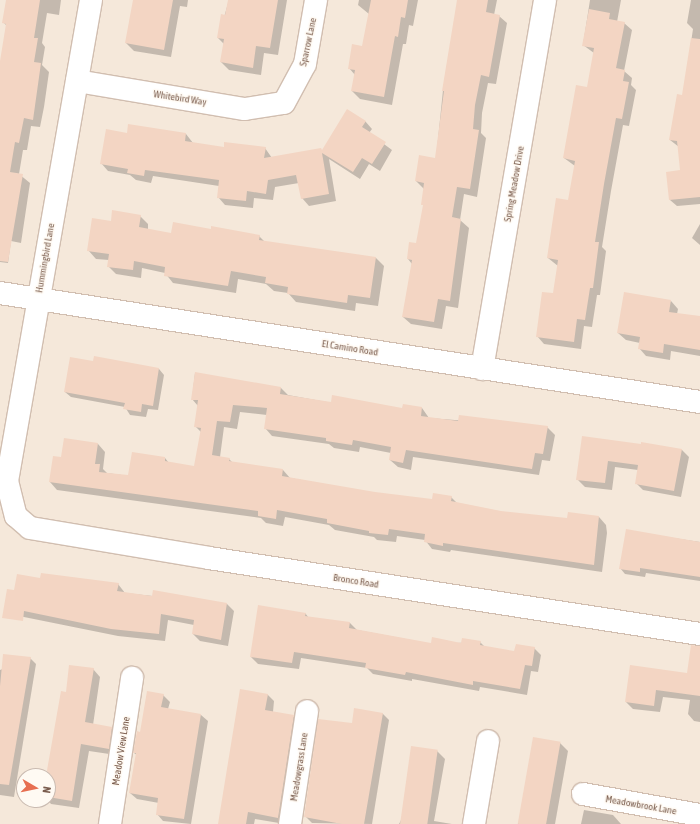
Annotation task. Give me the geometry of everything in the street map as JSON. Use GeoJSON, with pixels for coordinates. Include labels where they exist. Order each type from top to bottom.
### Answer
{"type":"FeatureCollection","features":[{"type":"Feature","properties":{"kind":"street","name":"Hummingbird Lane"},"geometry":{"type":"LineString","coordinates":[[16,516],[7,482],[91,0]]}},
{"type":"Feature","properties":{"kind":"street","name":"Sparrow Lane"},"geometry":{"type":"LineString","coordinates":[[284,103],[305,64],[316,0]]}},
{"type":"Feature","properties":{"kind":"street","name":"Spring Meadow Drive"},"geometry":{"type":"LineString","coordinates":[[482,369],[545,0]]}},
{"type":"Feature","properties":{"kind":"street","name":"Whitebird Way"},"geometry":{"type":"LineString","coordinates":[[77,82],[245,109],[284,103]]}},
{"type":"Feature","properties":{"kind":"street","name":"El Camino Road"},"geometry":{"type":"LineString","coordinates":[[0,293],[700,402]]}},
{"type":"Feature","properties":{"kind":"street","name":"Bronco Road"},"geometry":{"type":"LineString","coordinates":[[16,516],[30,528],[209,558],[700,634]]}},
{"type":"Feature","properties":{"kind":"street","name":"Meadow View Lane"},"geometry":{"type":"LineString","coordinates":[[110,824],[132,678]]}},
{"type":"Feature","properties":{"kind":"street","name":"Meadowgrass Lane"},"geometry":{"type":"LineString","coordinates":[[290,824],[308,711]]}},
{"type":"Feature","properties":{"kind":"street"},"geometry":{"type":"LineString","coordinates":[[474,824],[488,741]]}},
{"type":"Feature","properties":{"kind":"street","name":"Meadowbrook Lane"},"geometry":{"type":"LineString","coordinates":[[583,794],[700,815]]}},
{"type":"Feature","properties":{"kind":"shaded area"},"geometry":{"type":"Polygon","coordinates":[[[0,0],[700,0],[700,824],[0,824],[0,0]]]}},
{"type":"Feature","properties":{"kind":"building"},"geometry":{"type":"Polygon","coordinates":[[[6,0],[40,0],[34,38],[38,38],[34,62],[41,63],[33,120],[24,118],[19,143],[15,142],[10,172],[23,174],[8,262],[0,261],[0,61],[6,24],[2,23],[6,0]]]}},
{"type":"Feature","properties":{"kind":"building"},"geometry":{"type":"Polygon","coordinates":[[[133,0],[173,0],[164,50],[125,43],[133,0]]]}},
{"type":"Feature","properties":{"kind":"building"},"geometry":{"type":"Polygon","coordinates":[[[228,0],[278,0],[270,48],[256,46],[253,68],[220,62],[224,39],[217,38],[221,14],[225,15],[228,0]]]}},
{"type":"Feature","properties":{"kind":"building"},"geometry":{"type":"Polygon","coordinates":[[[371,0],[408,0],[405,18],[401,17],[398,37],[395,36],[384,97],[351,91],[355,70],[348,69],[352,44],[362,46],[371,0]]]}},
{"type":"Feature","properties":{"kind":"building"},"geometry":{"type":"Polygon","coordinates":[[[457,0],[488,0],[486,12],[500,15],[489,77],[481,75],[475,105],[473,129],[479,130],[470,189],[457,187],[452,217],[461,219],[450,301],[438,299],[434,322],[402,317],[412,260],[407,259],[409,242],[416,243],[423,205],[421,205],[424,183],[415,181],[419,155],[435,158],[444,91],[442,91],[457,0]]]}},
{"type":"Feature","properties":{"kind":"building"},"geometry":{"type":"Polygon","coordinates":[[[589,9],[610,13],[609,19],[625,22],[616,68],[625,70],[623,81],[629,82],[622,119],[616,118],[604,184],[595,242],[599,242],[593,288],[590,288],[585,320],[577,319],[574,342],[536,337],[542,292],[553,293],[558,260],[547,258],[556,198],[568,200],[575,161],[563,158],[576,85],[587,87],[594,48],[582,46],[589,9]]]}},
{"type":"Feature","properties":{"kind":"building"},"geometry":{"type":"Polygon","coordinates":[[[691,38],[700,39],[700,197],[669,200],[666,172],[680,170],[677,141],[669,140],[677,94],[682,95],[691,38]]]}},
{"type":"Feature","properties":{"kind":"building"},"geometry":{"type":"Polygon","coordinates":[[[347,109],[366,121],[362,127],[386,142],[372,164],[362,158],[353,172],[322,153],[329,194],[301,199],[296,175],[268,180],[266,194],[247,191],[246,201],[217,198],[219,180],[145,170],[144,176],[127,173],[128,169],[100,164],[106,129],[127,133],[128,124],[186,133],[185,141],[224,147],[224,142],[266,147],[264,158],[321,148],[322,150],[347,109]]]}},
{"type":"Feature","properties":{"kind":"building"},"geometry":{"type":"Polygon","coordinates":[[[112,210],[141,215],[139,227],[171,233],[173,222],[211,229],[211,226],[260,235],[259,240],[376,257],[370,298],[348,295],[347,303],[287,294],[288,287],[265,283],[266,277],[231,271],[228,286],[164,276],[165,267],[134,261],[133,270],[107,267],[109,254],[87,251],[92,218],[111,221],[112,210]]]}},
{"type":"Feature","properties":{"kind":"building"},"geometry":{"type":"Polygon","coordinates":[[[624,292],[671,300],[669,312],[700,316],[700,350],[664,344],[663,353],[638,349],[640,337],[617,333],[624,292]]]}},
{"type":"Feature","properties":{"kind":"building"},"geometry":{"type":"Polygon","coordinates":[[[94,356],[159,368],[153,406],[142,404],[141,412],[123,409],[125,403],[64,392],[70,357],[93,361],[94,356]]]}},
{"type":"Feature","properties":{"kind":"building"},"geometry":{"type":"Polygon","coordinates":[[[195,372],[281,387],[280,394],[331,402],[332,395],[402,408],[403,404],[422,407],[421,416],[458,421],[459,415],[548,426],[543,454],[535,453],[532,469],[406,450],[403,463],[389,460],[391,447],[353,440],[352,445],[326,441],[326,438],[264,429],[267,408],[233,405],[230,422],[217,421],[212,455],[230,458],[229,461],[283,469],[282,476],[375,492],[432,499],[433,493],[452,496],[451,501],[501,511],[567,518],[568,512],[599,516],[594,565],[443,543],[443,546],[424,542],[425,534],[389,529],[388,535],[369,533],[369,531],[327,523],[327,519],[277,510],[276,519],[258,516],[258,511],[49,482],[53,456],[61,457],[64,438],[98,443],[95,464],[100,464],[99,472],[128,475],[132,452],[165,457],[165,461],[194,466],[201,428],[194,427],[198,400],[191,400],[195,372]]]}},
{"type":"Feature","properties":{"kind":"building"},"geometry":{"type":"Polygon","coordinates":[[[582,436],[641,444],[641,442],[682,449],[674,491],[635,484],[638,465],[608,461],[605,483],[576,480],[582,436]]]}},
{"type":"Feature","properties":{"kind":"building"},"geometry":{"type":"Polygon","coordinates":[[[626,529],[700,542],[700,577],[640,568],[640,572],[619,569],[626,529]]]}},
{"type":"Feature","properties":{"kind":"building"},"geometry":{"type":"Polygon","coordinates":[[[41,573],[119,583],[117,591],[152,596],[153,590],[227,603],[221,640],[192,634],[194,620],[161,614],[159,634],[111,629],[24,611],[23,621],[2,618],[7,589],[14,590],[17,574],[40,578],[41,573]]]}},
{"type":"Feature","properties":{"kind":"building"},"geometry":{"type":"Polygon","coordinates":[[[258,605],[306,613],[305,616],[350,622],[349,628],[431,643],[432,637],[461,643],[462,638],[481,641],[480,645],[514,651],[516,644],[535,647],[532,666],[525,665],[520,689],[473,681],[473,685],[406,672],[405,675],[365,668],[366,663],[294,652],[292,663],[250,657],[258,605]]]}},
{"type":"Feature","properties":{"kind":"building"},"geometry":{"type":"Polygon","coordinates":[[[691,645],[700,646],[700,696],[656,690],[654,706],[625,702],[630,665],[687,673],[691,645]]]}},
{"type":"Feature","properties":{"kind":"building"},"geometry":{"type":"Polygon","coordinates":[[[3,654],[31,657],[9,785],[0,784],[0,686],[3,654]]]}},
{"type":"Feature","properties":{"kind":"building"},"geometry":{"type":"Polygon","coordinates":[[[69,665],[94,668],[85,722],[112,727],[109,749],[81,744],[72,801],[56,798],[56,768],[47,768],[61,691],[66,692],[69,665]]]}},
{"type":"Feature","properties":{"kind":"building"},"geometry":{"type":"Polygon","coordinates":[[[240,689],[268,694],[265,710],[294,715],[278,818],[248,812],[246,824],[218,824],[240,689]]]}},
{"type":"Feature","properties":{"kind":"building"},"geometry":{"type":"Polygon","coordinates":[[[147,691],[164,694],[161,707],[201,714],[184,819],[156,815],[158,798],[129,793],[136,753],[133,753],[137,731],[140,732],[147,691]]]}},
{"type":"Feature","properties":{"kind":"building"},"geometry":{"type":"Polygon","coordinates":[[[354,708],[383,713],[364,824],[342,824],[304,817],[318,719],[352,723],[354,708]]]}},
{"type":"Feature","properties":{"kind":"building"},"geometry":{"type":"Polygon","coordinates":[[[533,737],[561,742],[546,824],[518,824],[533,737]]]}},
{"type":"Feature","properties":{"kind":"building"},"geometry":{"type":"Polygon","coordinates":[[[411,746],[438,750],[427,824],[400,824],[411,746]]]}}]}
